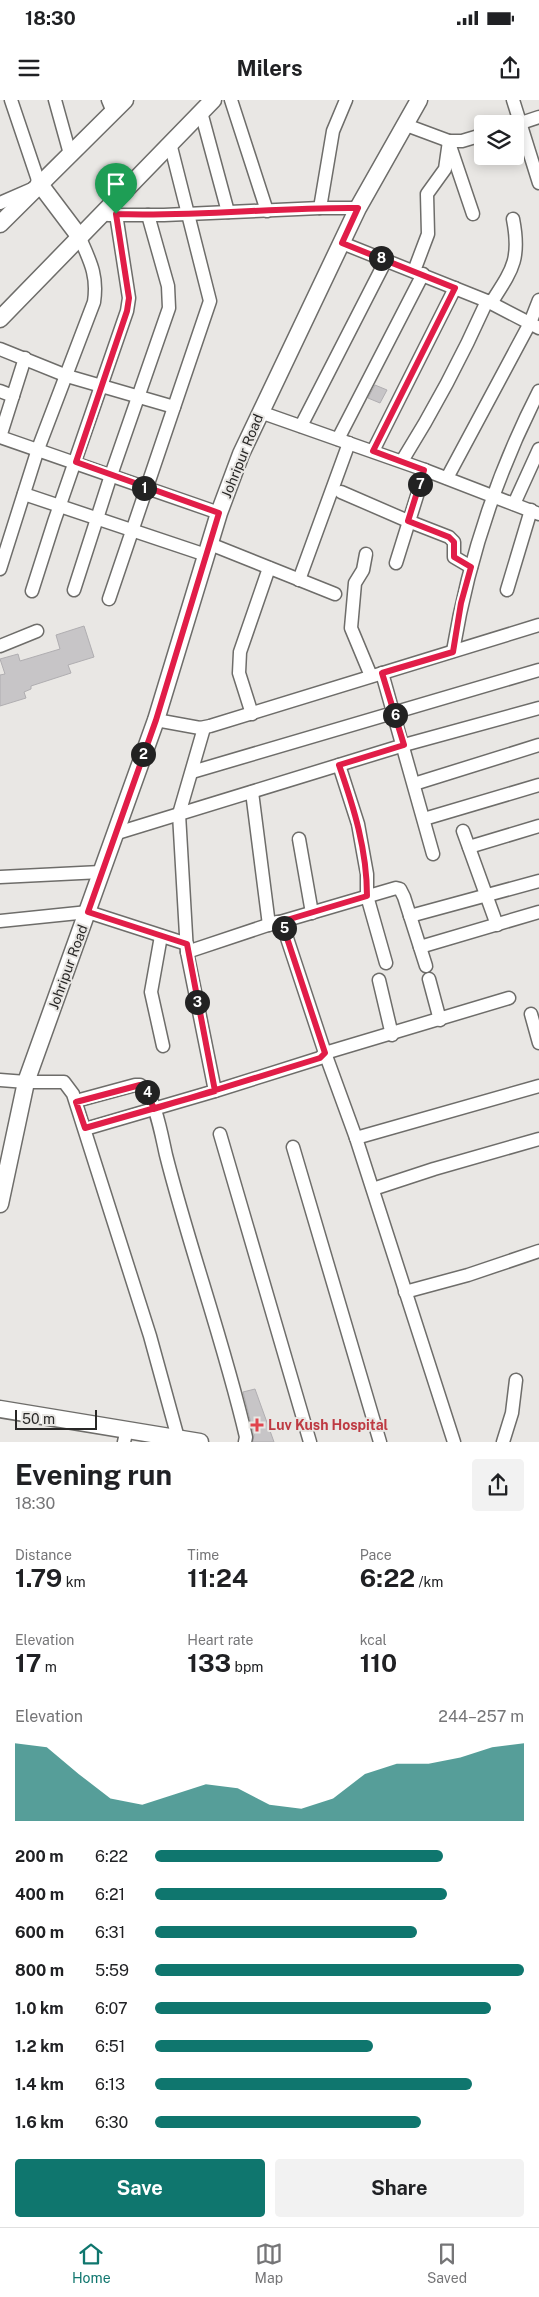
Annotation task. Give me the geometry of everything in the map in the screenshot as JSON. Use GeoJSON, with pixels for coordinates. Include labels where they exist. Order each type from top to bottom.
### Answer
{"type":"FeatureCollection","features":[{"type":"Feature","properties":{"kind":"street"},"geometry":{"type":"LineString","coordinates":[[0,570],[38,449],[90,316],[96,286],[94,270],[75,230],[40,188],[11,100]]}},
{"type":"Feature","properties":{"kind":"street"},"geometry":{"type":"LineString","coordinates":[[55,100],[70,154]]}},
{"type":"Feature","properties":{"kind":"street"},"geometry":{"type":"LineString","coordinates":[[0,224],[40,188],[110,106],[125,100]]}},
{"type":"Feature","properties":{"kind":"street"},"geometry":{"type":"LineString","coordinates":[[231,100],[266,211]]}},
{"type":"Feature","properties":{"kind":"street"},"geometry":{"type":"LineString","coordinates":[[320,208],[333,131],[346,100]]}},
{"type":"Feature","properties":{"kind":"street","name":"Johripur Road"},"geometry":{"type":"LineString","coordinates":[[0,1204],[26,1082],[156,720],[219,513],[241,454],[358,208],[420,100]]}},
{"type":"Feature","properties":{"kind":"street"},"geometry":{"type":"LineString","coordinates":[[513,100],[516,115]]}},
{"type":"Feature","properties":{"kind":"street"},"geometry":{"type":"LineString","coordinates":[[207,106],[228,212]]}},
{"type":"Feature","properties":{"kind":"street"},"geometry":{"type":"LineString","coordinates":[[0,319],[75,230],[108,215],[170,144],[207,106]]}},
{"type":"Feature","properties":{"kind":"street"},"geometry":{"type":"LineString","coordinates":[[524,122],[539,118]]}},
{"type":"Feature","properties":{"kind":"street"},"geometry":{"type":"LineString","coordinates":[[406,124],[449,141],[462,141],[474,137]]}},
{"type":"Feature","properties":{"kind":"street"},"geometry":{"type":"LineString","coordinates":[[449,141],[473,214]]}},
{"type":"Feature","properties":{"kind":"street"},"geometry":{"type":"LineString","coordinates":[[299,580],[344,441],[419,273],[428,234],[427,194],[445,169],[449,141]]}},
{"type":"Feature","properties":{"kind":"street"},"geometry":{"type":"LineString","coordinates":[[524,141],[539,183]]}},
{"type":"Feature","properties":{"kind":"street"},"geometry":{"type":"LineString","coordinates":[[108,599],[210,301],[170,144]]}},
{"type":"Feature","properties":{"kind":"street"},"geometry":{"type":"LineString","coordinates":[[1,200],[40,188]]}},
{"type":"Feature","properties":{"kind":"street"},"geometry":{"type":"LineString","coordinates":[[108,215],[148,216],[358,208]]}},
{"type":"Feature","properties":{"kind":"street"},"geometry":{"type":"LineString","coordinates":[[32,591],[127,311],[129,298],[108,215]]}},
{"type":"Feature","properties":{"kind":"street"},"geometry":{"type":"LineString","coordinates":[[74,590],[111,475],[166,318],[170,297],[148,216]]}},
{"type":"Feature","properties":{"kind":"street"},"geometry":{"type":"LineString","coordinates":[[402,461],[433,412],[489,302],[514,262],[517,250],[513,219]]}},
{"type":"Feature","properties":{"kind":"street"},"geometry":{"type":"LineString","coordinates":[[342,243],[489,302],[534,326]]}},
{"type":"Feature","properties":{"kind":"street"},"geometry":{"type":"LineString","coordinates":[[301,426],[386,260]]}},
{"type":"Feature","properties":{"kind":"street"},"geometry":{"type":"LineString","coordinates":[[373,451],[455,288]]}},
{"type":"Feature","properties":{"kind":"street"},"geometry":{"type":"LineString","coordinates":[[447,478],[534,326],[539,300]]}},
{"type":"Feature","properties":{"kind":"street"},"geometry":{"type":"LineString","coordinates":[[0,349],[67,376],[174,407]]}},
{"type":"Feature","properties":{"kind":"street"},"geometry":{"type":"LineString","coordinates":[[24,358],[0,437],[219,513]]}},
{"type":"Feature","properties":{"kind":"street"},"geometry":{"type":"LineString","coordinates":[[0,391],[13,396]]}},
{"type":"Feature","properties":{"kind":"street"},"geometry":{"type":"LineString","coordinates":[[453,652],[461,603],[493,495],[539,391]]}},
{"type":"Feature","properties":{"kind":"street"},"geometry":{"type":"LineString","coordinates":[[260,412],[402,461],[535,512],[507,590]]}},
{"type":"Feature","properties":{"kind":"street"},"geometry":{"type":"LineString","coordinates":[[514,504],[539,449]]}},
{"type":"Feature","properties":{"kind":"street"},"geometry":{"type":"LineString","coordinates":[[396,563],[424,470]]}},
{"type":"Feature","properties":{"kind":"street"},"geometry":{"type":"LineString","coordinates":[[341,492],[449,537],[454,542],[454,557],[471,567]]}},
{"type":"Feature","properties":{"kind":"street"},"geometry":{"type":"LineString","coordinates":[[24,494],[97,519],[269,568],[335,594]]}},
{"type":"Feature","properties":{"kind":"street"},"geometry":{"type":"LineString","coordinates":[[366,554],[363,570],[355,583],[351,628],[394,712],[433,854]]}},
{"type":"Feature","properties":{"kind":"street"},"geometry":{"type":"LineString","coordinates":[[252,714],[239,673],[240,652],[269,568]]}},
{"type":"Feature","properties":{"kind":"street"},"geometry":{"type":"LineString","coordinates":[[156,720],[204,728],[539,625]]}},
{"type":"Feature","properties":{"kind":"street"},"geometry":{"type":"LineString","coordinates":[[0,646],[37,631]]}},
{"type":"Feature","properties":{"kind":"street"},"geometry":{"type":"LineString","coordinates":[[192,772],[539,670]]}},
{"type":"Feature","properties":{"kind":"street"},"geometry":{"type":"LineString","coordinates":[[114,834],[404,745],[539,708]]}},
{"type":"Feature","properties":{"kind":"street"},"geometry":{"type":"LineString","coordinates":[[204,728],[179,814],[187,948],[215,1091]]}},
{"type":"Feature","properties":{"kind":"street"},"geometry":{"type":"LineString","coordinates":[[414,784],[539,745]]}},
{"type":"Feature","properties":{"kind":"street"},"geometry":{"type":"LineString","coordinates":[[339,765],[361,838],[367,874],[367,896],[386,963]]}},
{"type":"Feature","properties":{"kind":"street"},"geometry":{"type":"LineString","coordinates":[[424,819],[539,785]]}},
{"type":"Feature","properties":{"kind":"street"},"geometry":{"type":"LineString","coordinates":[[252,792],[275,924]]}},
{"type":"Feature","properties":{"kind":"street"},"geometry":{"type":"LineString","coordinates":[[469,847],[539,826]]}},
{"type":"Feature","properties":{"kind":"street"},"geometry":{"type":"LineString","coordinates":[[464,831],[497,925]]}},
{"type":"Feature","properties":{"kind":"street"},"geometry":{"type":"LineString","coordinates":[[299,839],[312,913]]}},
{"type":"Feature","properties":{"kind":"street"},"geometry":{"type":"LineString","coordinates":[[0,877],[101,872]]}},
{"type":"Feature","properties":{"kind":"street"},"geometry":{"type":"LineString","coordinates":[[410,916],[539,881]]}},
{"type":"Feature","properties":{"kind":"street"},"geometry":{"type":"LineString","coordinates":[[0,921],[88,912],[161,936],[187,948],[392,889],[400,889],[426,966]]}},
{"type":"Feature","properties":{"kind":"street"},"geometry":{"type":"LineString","coordinates":[[420,947],[539,912]]}},
{"type":"Feature","properties":{"kind":"street"},"geometry":{"type":"LineString","coordinates":[[275,924],[283,926],[373,1189],[454,1442]]}},
{"type":"Feature","properties":{"kind":"street"},"geometry":{"type":"LineString","coordinates":[[161,936],[151,992],[163,1046]]}},
{"type":"Feature","properties":{"kind":"street"},"geometry":{"type":"LineString","coordinates":[[429,979],[440,1020]]}},
{"type":"Feature","properties":{"kind":"street"},"geometry":{"type":"LineString","coordinates":[[379,980],[392,1035]]}},
{"type":"Feature","properties":{"kind":"street"},"geometry":{"type":"LineString","coordinates":[[85,1128],[215,1091],[320,1058],[325,1053],[392,1035],[509,998]]}},
{"type":"Feature","properties":{"kind":"street"},"geometry":{"type":"LineString","coordinates":[[531,1014],[539,1043]]}},
{"type":"Feature","properties":{"kind":"street"},"geometry":{"type":"LineString","coordinates":[[0,1080],[64,1082],[69,1086],[85,1128],[150,1336],[178,1438]]}},
{"type":"Feature","properties":{"kind":"street"},"geometry":{"type":"LineString","coordinates":[[76,1102],[140,1085],[146,1090],[154,1109],[178,1202],[234,1382],[245,1442]]}},
{"type":"Feature","properties":{"kind":"street"},"geometry":{"type":"LineString","coordinates":[[356,1138],[539,1086]]}},
{"type":"Feature","properties":{"kind":"street"},"geometry":{"type":"LineString","coordinates":[[220,1134],[310,1442]]}},
{"type":"Feature","properties":{"kind":"street"},"geometry":{"type":"LineString","coordinates":[[373,1189],[434,1169],[539,1139]]}},
{"type":"Feature","properties":{"kind":"street"},"geometry":{"type":"LineString","coordinates":[[293,1147],[380,1442]]}},
{"type":"Feature","properties":{"kind":"street"},"geometry":{"type":"LineString","coordinates":[[405,1292],[468,1275],[539,1251]]}},
{"type":"Feature","properties":{"kind":"street"},"geometry":{"type":"LineString","coordinates":[[504,1442],[512,1413],[516,1380]]}},
{"type":"Feature","properties":{"kind":"street"},"geometry":{"type":"LineString","coordinates":[[0,1409],[125,1436],[178,1438],[200,1442]]}},
{"type":"Feature","properties":{"kind":"building"},"geometry":{"type":"Polygon","coordinates":[[[375,385],[387,390],[380,403],[368,398],[375,385]]]}},
{"type":"Feature","properties":{"kind":"building"},"geometry":{"type":"Polygon","coordinates":[[[84,626],[94,657],[68,665],[71,673],[31,686],[31,689],[24,692],[26,698],[0,706],[0,675],[5,674],[0,659],[18,654],[20,661],[60,649],[56,635],[84,626]]]}},
{"type":"Feature","properties":{"kind":"building"},"geometry":{"type":"Polygon","coordinates":[[[255,1389],[274,1442],[253,1442],[254,1435],[243,1392],[255,1389]]]}},
{"type":"Feature","properties":{"kind":"place","name":"Luv Kush Hospital"},"geometry":{"type":"Point","coordinates":[257,1425]}},
{"type":"Feature","properties":{"kind":"route"},"geometry":{"type":"LineString","coordinates":[[116,214],[129,298],[127,311],[76,462],[219,513],[156,720],[114,834],[88,912],[187,944],[215,1091],[154,1109],[85,1128],[76,1102],[140,1085],[146,1090],[154,1109],[215,1091],[320,1058],[325,1053],[283,926],[280,922],[367,896],[364,851],[358,824],[339,765],[404,745],[382,673],[453,652],[461,603],[471,567],[457,561],[454,557],[454,542],[452,539],[408,521],[424,470],[373,451],[455,288],[342,243],[358,208],[320,208],[164,216],[116,214]]}}]}
